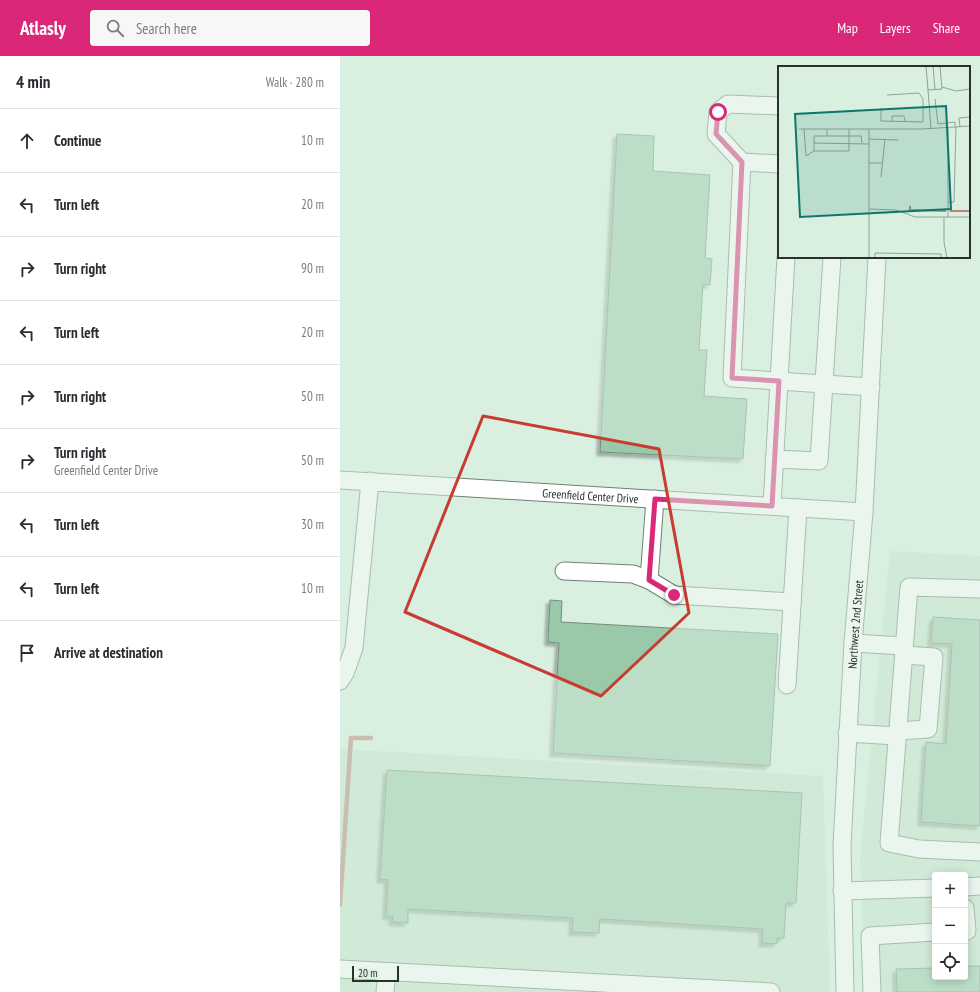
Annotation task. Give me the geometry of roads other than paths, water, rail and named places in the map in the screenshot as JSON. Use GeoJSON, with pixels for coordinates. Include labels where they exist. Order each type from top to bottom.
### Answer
{"type":"FeatureCollection","features":[{"type":"Feature","properties":{"kind":"street"},"geometry":{"type":"LineString","coordinates":[[778,106],[728,104],[718,112],[716,134],[742,162],[778,164]]}},
{"type":"Feature","properties":{"kind":"street"},"geometry":{"type":"LineString","coordinates":[[742,162],[732,378],[871,387]]}},
{"type":"Feature","properties":{"kind":"street"},"geometry":{"type":"LineString","coordinates":[[772,506],[786,258]]}},
{"type":"Feature","properties":{"kind":"street"},"geometry":{"type":"LineString","coordinates":[[774,459],[819,460],[832,258]]}},
{"type":"Feature","properties":{"kind":"street","name":"Northwest 2nd Street"},"geometry":{"type":"LineString","coordinates":[[845,992],[842,845],[847,733],[864,512],[878,258]]}},
{"type":"Feature","properties":{"kind":"street","name":"Greenfield Center Drive"},"geometry":{"type":"LineString","coordinates":[[340,480],[864,512]]}},
{"type":"Feature","properties":{"kind":"street"},"geometry":{"type":"LineString","coordinates":[[340,682],[354,648],[370,481]]}},
{"type":"Feature","properties":{"kind":"street"},"geometry":{"type":"LineString","coordinates":[[649,580],[655,499]]}},
{"type":"Feature","properties":{"kind":"street"},"geometry":{"type":"LineString","coordinates":[[787,685],[798,508]]}},
{"type":"Feature","properties":{"kind":"street"},"geometry":{"type":"LineString","coordinates":[[564,571],[633,574],[649,580],[674,595],[792,602]]}},
{"type":"Feature","properties":{"kind":"street"},"geometry":{"type":"LineString","coordinates":[[980,590],[909,587],[889,843],[919,849],[980,852]]}},
{"type":"Feature","properties":{"kind":"street"},"geometry":{"type":"LineString","coordinates":[[847,733],[898,734],[928,729],[934,657],[853,643]]}},
{"type":"Feature","properties":{"kind":"street"},"geometry":{"type":"LineString","coordinates":[[968,887],[980,886]]}},
{"type":"Feature","properties":{"kind":"street"},"geometry":{"type":"LineString","coordinates":[[842,891],[932,888]]}},
{"type":"Feature","properties":{"kind":"street"},"geometry":{"type":"LineString","coordinates":[[968,920],[971,931]]}},
{"type":"Feature","properties":{"kind":"street"},"geometry":{"type":"LineString","coordinates":[[872,992],[870,936],[932,932]]}},
{"type":"Feature","properties":{"kind":"street"},"geometry":{"type":"LineString","coordinates":[[844,950],[870,949]]}},
{"type":"Feature","properties":{"kind":"street"},"geometry":{"type":"LineString","coordinates":[[340,969],[771,992]]}},
{"type":"Feature","properties":{"kind":"street"},"geometry":{"type":"LineString","coordinates":[[385,992],[387,972]]}},
{"type":"Feature","properties":{"kind":"waterway"},"geometry":{"type":"LineString","coordinates":[[340,905],[351,738],[371,738]]}}]}
